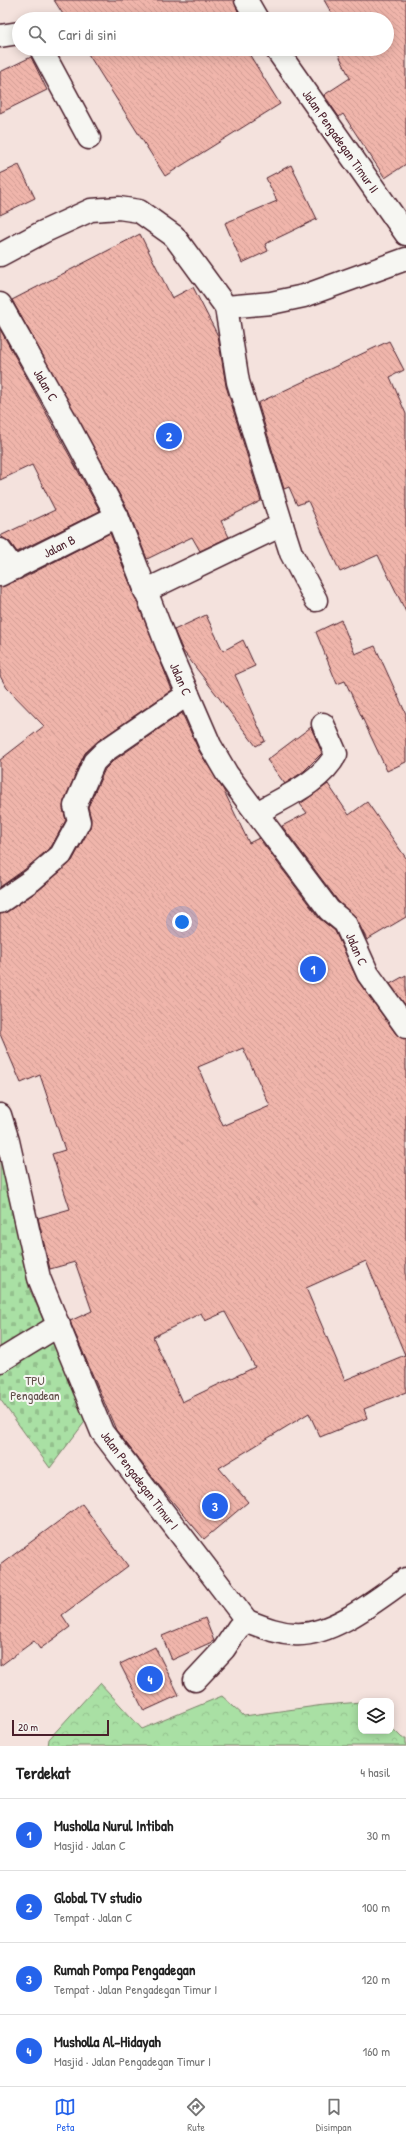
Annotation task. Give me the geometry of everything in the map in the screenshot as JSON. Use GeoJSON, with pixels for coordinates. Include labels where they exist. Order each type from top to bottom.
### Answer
{"type":"FeatureCollection","features":[{"type":"Feature","properties":{"kind":"street"},"geometry":{"type":"LineString","coordinates":[[246,0],[253,12]]}},
{"type":"Feature","properties":{"kind":"street"},"geometry":{"type":"LineString","coordinates":[[0,36],[12,34]]}},
{"type":"Feature","properties":{"kind":"street"},"geometry":{"type":"LineString","coordinates":[[45,56],[88,138]]}},
{"type":"Feature","properties":{"kind":"street","name":"Jalan Pengadegan Timur II"},"geometry":{"type":"LineString","coordinates":[[281,56],[406,234]]}},
{"type":"Feature","properties":{"kind":"street"},"geometry":{"type":"LineString","coordinates":[[0,255],[43,232],[91,210],[119,208],[139,211],[174,236],[226,307],[238,382],[291,553],[316,600]]}},
{"type":"Feature","properties":{"kind":"street"},"geometry":{"type":"LineString","coordinates":[[226,307],[272,304],[304,296],[406,259]]}},
{"type":"Feature","properties":{"kind":"street","name":"Jalan C"},"geometry":{"type":"LineString","coordinates":[[0,304],[65,419],[117,516],[145,591],[210,745],[227,774],[329,910],[345,923],[368,974],[406,1027]]}},
{"type":"Feature","properties":{"kind":"street","name":"Jalan B"},"geometry":{"type":"LineString","coordinates":[[7,572],[117,516]]}},
{"type":"Feature","properties":{"kind":"street"},"geometry":{"type":"LineString","coordinates":[[145,591],[282,525]]}},
{"type":"Feature","properties":{"kind":"street"},"geometry":{"type":"LineString","coordinates":[[0,550],[7,572]]}},
{"type":"Feature","properties":{"kind":"street"},"geometry":{"type":"LineString","coordinates":[[0,902],[32,880],[61,855],[79,822],[75,806],[94,762],[105,751],[188,694]]}},
{"type":"Feature","properties":{"kind":"street"},"geometry":{"type":"LineString","coordinates":[[257,813],[310,783],[331,763],[336,754],[322,724]]}},
{"type":"Feature","properties":{"kind":"street","name":"Jalan Pengadegan Timur I"},"geometry":{"type":"LineString","coordinates":[[0,1115],[8,1140],[39,1278],[102,1432],[247,1621]]}},
{"type":"Feature","properties":{"kind":"street"},"geometry":{"type":"LineString","coordinates":[[0,1361],[59,1325]]}},
{"type":"Feature","properties":{"kind":"street"},"geometry":{"type":"LineString","coordinates":[[195,1680],[224,1649],[238,1628],[247,1621],[274,1631],[296,1634],[321,1630],[355,1616],[406,1579]]}},
{"type":"Feature","properties":{"kind":"green space","name":"TPU Pengadean"},"geometry":{"type":"Polygon","coordinates":[[[0,1149],[29,1288],[87,1419],[50,1468],[0,1399],[0,1149]]]}},
{"type":"Feature","properties":{"kind":"green space"},"geometry":{"type":"Polygon","coordinates":[[[100,1683],[142,1729],[222,1696],[244,1716],[324,1705],[358,1702],[358,1734],[394,1734],[394,1730],[402,1738],[406,1738],[406,1746],[48,1746],[49,1739],[100,1683]]]}},
{"type":"Feature","properties":{"kind":"building"},"geometry":{"type":"Polygon","coordinates":[[[54,0],[234,0],[238,12],[62,12],[54,0]]]}},
{"type":"Feature","properties":{"kind":"building"},"geometry":{"type":"Polygon","coordinates":[[[324,0],[406,0],[406,164],[385,178],[343,114],[339,117],[324,95],[350,78],[339,56],[394,56],[394,12],[331,12],[324,0]]]}},
{"type":"Feature","properties":{"kind":"building"},"geometry":{"type":"Polygon","coordinates":[[[89,56],[250,56],[280,104],[165,176],[89,56]]]}},
{"type":"Feature","properties":{"kind":"building"},"geometry":{"type":"Polygon","coordinates":[[[31,57],[47,90],[0,113],[0,72],[31,57]]]}},
{"type":"Feature","properties":{"kind":"building"},"geometry":{"type":"Polygon","coordinates":[[[19,165],[35,198],[0,215],[0,174],[19,165]]]}},
{"type":"Feature","properties":{"kind":"building"},"geometry":{"type":"Polygon","coordinates":[[[291,165],[317,219],[265,244],[268,251],[242,263],[225,223],[277,201],[266,178],[291,165]]]}},
{"type":"Feature","properties":{"kind":"building"},"geometry":{"type":"Polygon","coordinates":[[[140,234],[172,298],[193,287],[218,336],[226,386],[261,501],[221,521],[229,537],[200,551],[192,537],[147,559],[128,510],[12,300],[140,234]]]}},
{"type":"Feature","properties":{"kind":"building"},"geometry":{"type":"Polygon","coordinates":[[[0,329],[100,511],[17,552],[10,542],[0,536],[55,510],[32,465],[0,480],[0,329]]]}},
{"type":"Feature","properties":{"kind":"building"},"geometry":{"type":"Polygon","coordinates":[[[389,341],[404,370],[390,377],[406,414],[406,612],[378,555],[340,572],[308,501],[297,505],[289,487],[284,489],[258,403],[389,341]]]}},
{"type":"Feature","properties":{"kind":"building"},"geometry":{"type":"Polygon","coordinates":[[[110,533],[172,690],[98,741],[85,753],[64,801],[63,809],[66,820],[51,847],[24,870],[0,887],[0,760],[44,726],[7,688],[0,676],[0,587],[21,579],[110,533]]]}},
{"type":"Feature","properties":{"kind":"building"},"geometry":{"type":"Polygon","coordinates":[[[206,615],[223,651],[243,640],[255,666],[235,675],[265,741],[256,746],[183,651],[174,630],[206,615]]]}},
{"type":"Feature","properties":{"kind":"building"},"geometry":{"type":"Polygon","coordinates":[[[341,620],[355,654],[375,646],[406,714],[406,762],[387,771],[345,681],[337,684],[316,632],[341,620]]]}},
{"type":"Feature","properties":{"kind":"building"},"geometry":{"type":"Polygon","coordinates":[[[182,713],[199,751],[223,789],[249,843],[259,838],[319,918],[335,931],[358,981],[396,1034],[406,1039],[406,1392],[364,1409],[367,1418],[320,1437],[309,1413],[219,1468],[248,1502],[204,1539],[161,1488],[116,1430],[71,1324],[70,1321],[92,1311],[75,1262],[50,1269],[38,1218],[70,1209],[52,1154],[65,1150],[40,1075],[21,1083],[0,1034],[0,914],[7,912],[39,890],[72,861],[90,828],[91,819],[88,807],[105,769],[113,761],[182,713]],[[243,1048],[198,1067],[223,1126],[270,1106],[243,1048]],[[366,1261],[306,1288],[345,1380],[405,1355],[366,1261]],[[225,1312],[205,1321],[201,1313],[153,1337],[182,1402],[255,1367],[225,1312]]]}},
{"type":"Feature","properties":{"kind":"building"},"geometry":{"type":"Polygon","coordinates":[[[311,727],[322,753],[304,771],[285,784],[267,760],[311,727]]]}},
{"type":"Feature","properties":{"kind":"building"},"geometry":{"type":"Polygon","coordinates":[[[328,784],[349,815],[367,802],[406,858],[406,917],[367,940],[356,918],[338,901],[282,826],[307,813],[300,804],[328,784]]]}},
{"type":"Feature","properties":{"kind":"building"},"geometry":{"type":"Polygon","coordinates":[[[406,975],[406,1006],[390,984],[406,975]]]}},
{"type":"Feature","properties":{"kind":"building"},"geometry":{"type":"Polygon","coordinates":[[[82,1504],[128,1566],[62,1615],[70,1627],[40,1649],[34,1641],[0,1666],[0,1565],[82,1504]]]}},
{"type":"Feature","properties":{"kind":"building"},"geometry":{"type":"Polygon","coordinates":[[[205,1618],[214,1641],[172,1660],[162,1636],[205,1618]]]}},
{"type":"Feature","properties":{"kind":"building"},"geometry":{"type":"Polygon","coordinates":[[[155,1647],[179,1695],[144,1711],[120,1664],[155,1647]]]}},
{"type":"Feature","properties":{"kind":"place","name":"Global TV studio"},"geometry":{"type":"Point","coordinates":[169,436]}},
{"type":"Feature","properties":{"kind":"place","name":"Musholla Nurul Intibah"},"geometry":{"type":"Point","coordinates":[313,969]}},
{"type":"Feature","properties":{"kind":"place","name":"Rumah Pompa Pengadegan"},"geometry":{"type":"Point","coordinates":[215,1506]}},
{"type":"Feature","properties":{"kind":"place","name":"Musholla Al-Hidayah"},"geometry":{"type":"Point","coordinates":[150,1679]}}]}
